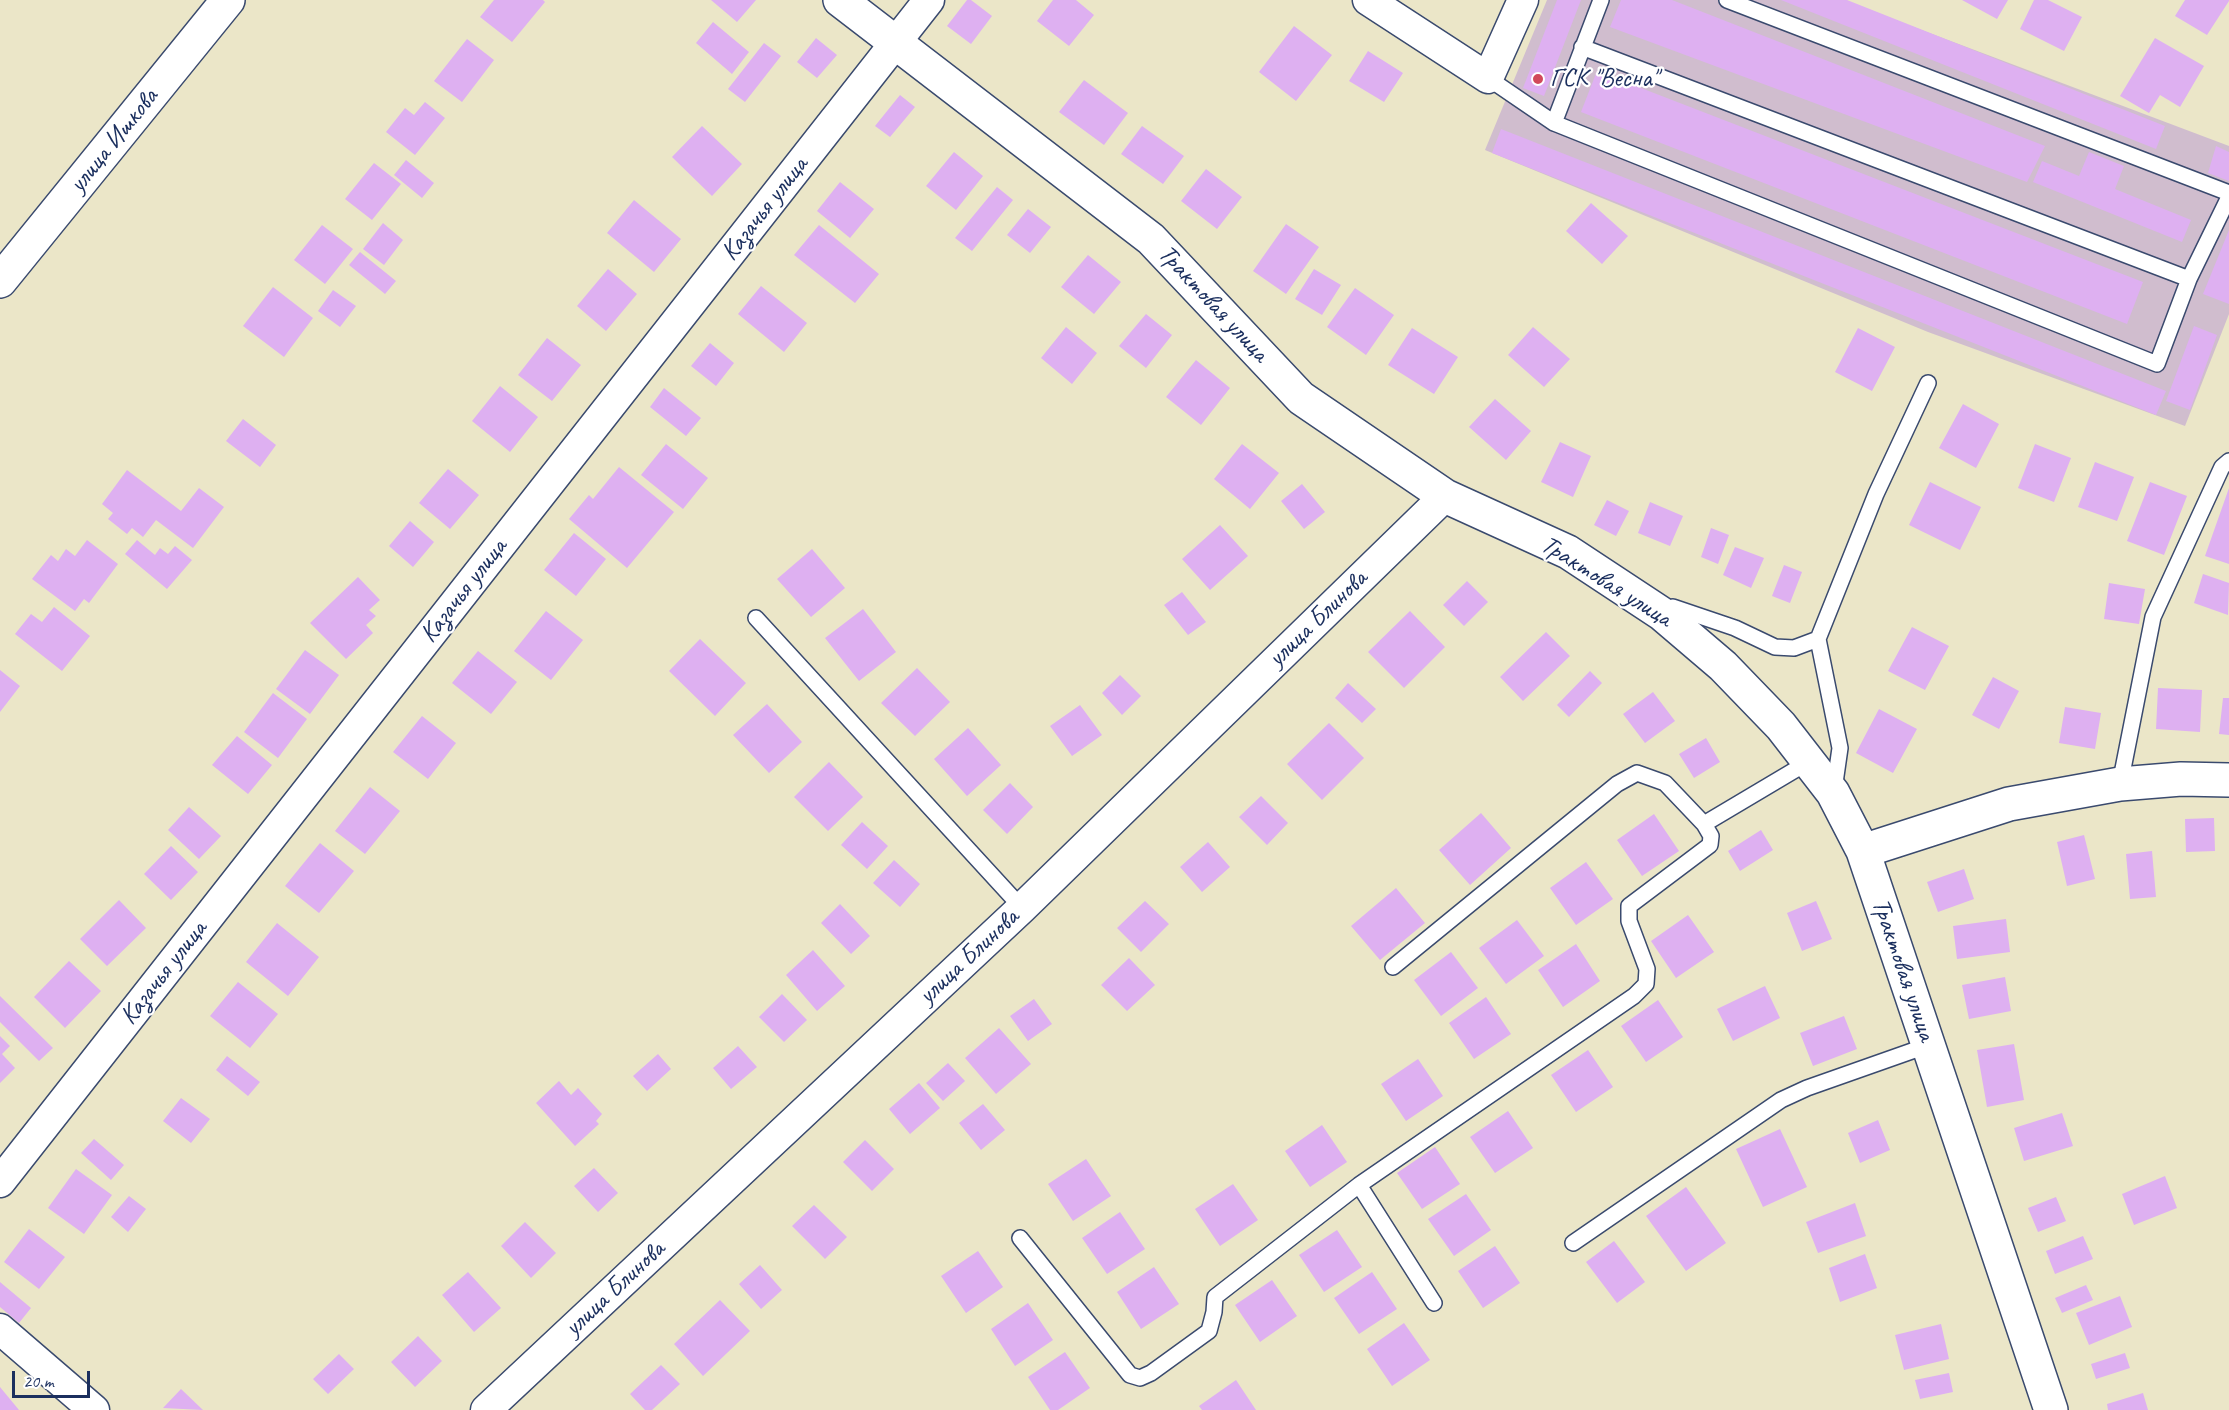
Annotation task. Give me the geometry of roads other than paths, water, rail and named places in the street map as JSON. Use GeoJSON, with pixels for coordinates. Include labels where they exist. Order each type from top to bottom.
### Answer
{"type":"FeatureCollection","features":[{"type":"Feature","properties":{"kind":"street","name":"улица Ишкова"},"geometry":{"type":"LineString","coordinates":[[0,281],[228,0]]}},
{"type":"Feature","properties":{"kind":"street","name":"Трактовая улица"},"geometry":{"type":"LineString","coordinates":[[840,0],[1152,239],[1301,398],[1445,496],[1568,552],[1662,614],[1723,666],[1781,726],[1833,793],[1863,851],[2051,1410]]}},
{"type":"Feature","properties":{"kind":"street","name":"Казачья улица"},"geometry":{"type":"LineString","coordinates":[[0,1182],[929,0]]}},
{"type":"Feature","properties":{"kind":"street"},"geometry":{"type":"LineString","coordinates":[[1368,0],[1488,78],[1523,0]]}},
{"type":"Feature","properties":{"kind":"street","name":"улица Блинова"},"geometry":{"type":"LineString","coordinates":[[486,1410],[1022,908],[1445,496]]}},
{"type":"Feature","properties":{"kind":"street"},"geometry":{"type":"LineString","coordinates":[[1863,851],[2009,804],[2120,784],[2181,779],[2229,780]]}},
{"type":"Feature","properties":{"kind":"street"},"geometry":{"type":"LineString","coordinates":[[0,1329],[94,1410]]}},
{"type":"Feature","properties":{"kind":"lane"},"geometry":{"type":"LineString","coordinates":[[1554,123],[1601,0]]}},
{"type":"Feature","properties":{"kind":"lane"},"geometry":{"type":"LineString","coordinates":[[1488,78],[1554,123],[2157,364],[2189,279],[2229,195],[1727,0]]}},
{"type":"Feature","properties":{"kind":"lane"},"geometry":{"type":"LineString","coordinates":[[1582,47],[2189,279]]}},
{"type":"Feature","properties":{"kind":"lane"},"geometry":{"type":"LineString","coordinates":[[1833,793],[1839,748],[1818,639],[1876,494],[1928,383]]}},
{"type":"Feature","properties":{"kind":"lane"},"geometry":{"type":"LineString","coordinates":[[2120,784],[2153,617],[2222,467],[2229,460]]}},
{"type":"Feature","properties":{"kind":"lane"},"geometry":{"type":"LineString","coordinates":[[1662,614],[1673,607],[1735,628],[1775,646],[1794,648],[1818,639]]}},
{"type":"Feature","properties":{"kind":"lane"},"geometry":{"type":"LineString","coordinates":[[756,618],[1022,908]]}},
{"type":"Feature","properties":{"kind":"lane"},"geometry":{"type":"LineString","coordinates":[[1704,824],[1810,761]]}},
{"type":"Feature","properties":{"kind":"lane"},"geometry":{"type":"LineString","coordinates":[[1020,1238],[1130,1375],[1140,1378],[1151,1373],[1209,1331],[1215,1297],[1359,1185],[1635,996],[1646,984],[1647,969],[1629,921],[1629,906],[1710,845],[1711,836],[1704,824],[1665,783],[1637,772],[1617,784],[1393,967]]}},
{"type":"Feature","properties":{"kind":"lane"},"geometry":{"type":"LineString","coordinates":[[1573,1243],[1781,1100],[1807,1088],[1929,1045]]}},
{"type":"Feature","properties":{"kind":"lane"},"geometry":{"type":"LineString","coordinates":[[1359,1185],[1434,1303]]}},
{"type":"Feature","properties":{"kind":"place","name":"ГСК \"Весна\""},"geometry":{"type":"Point","coordinates":[1538,79]}}]}
